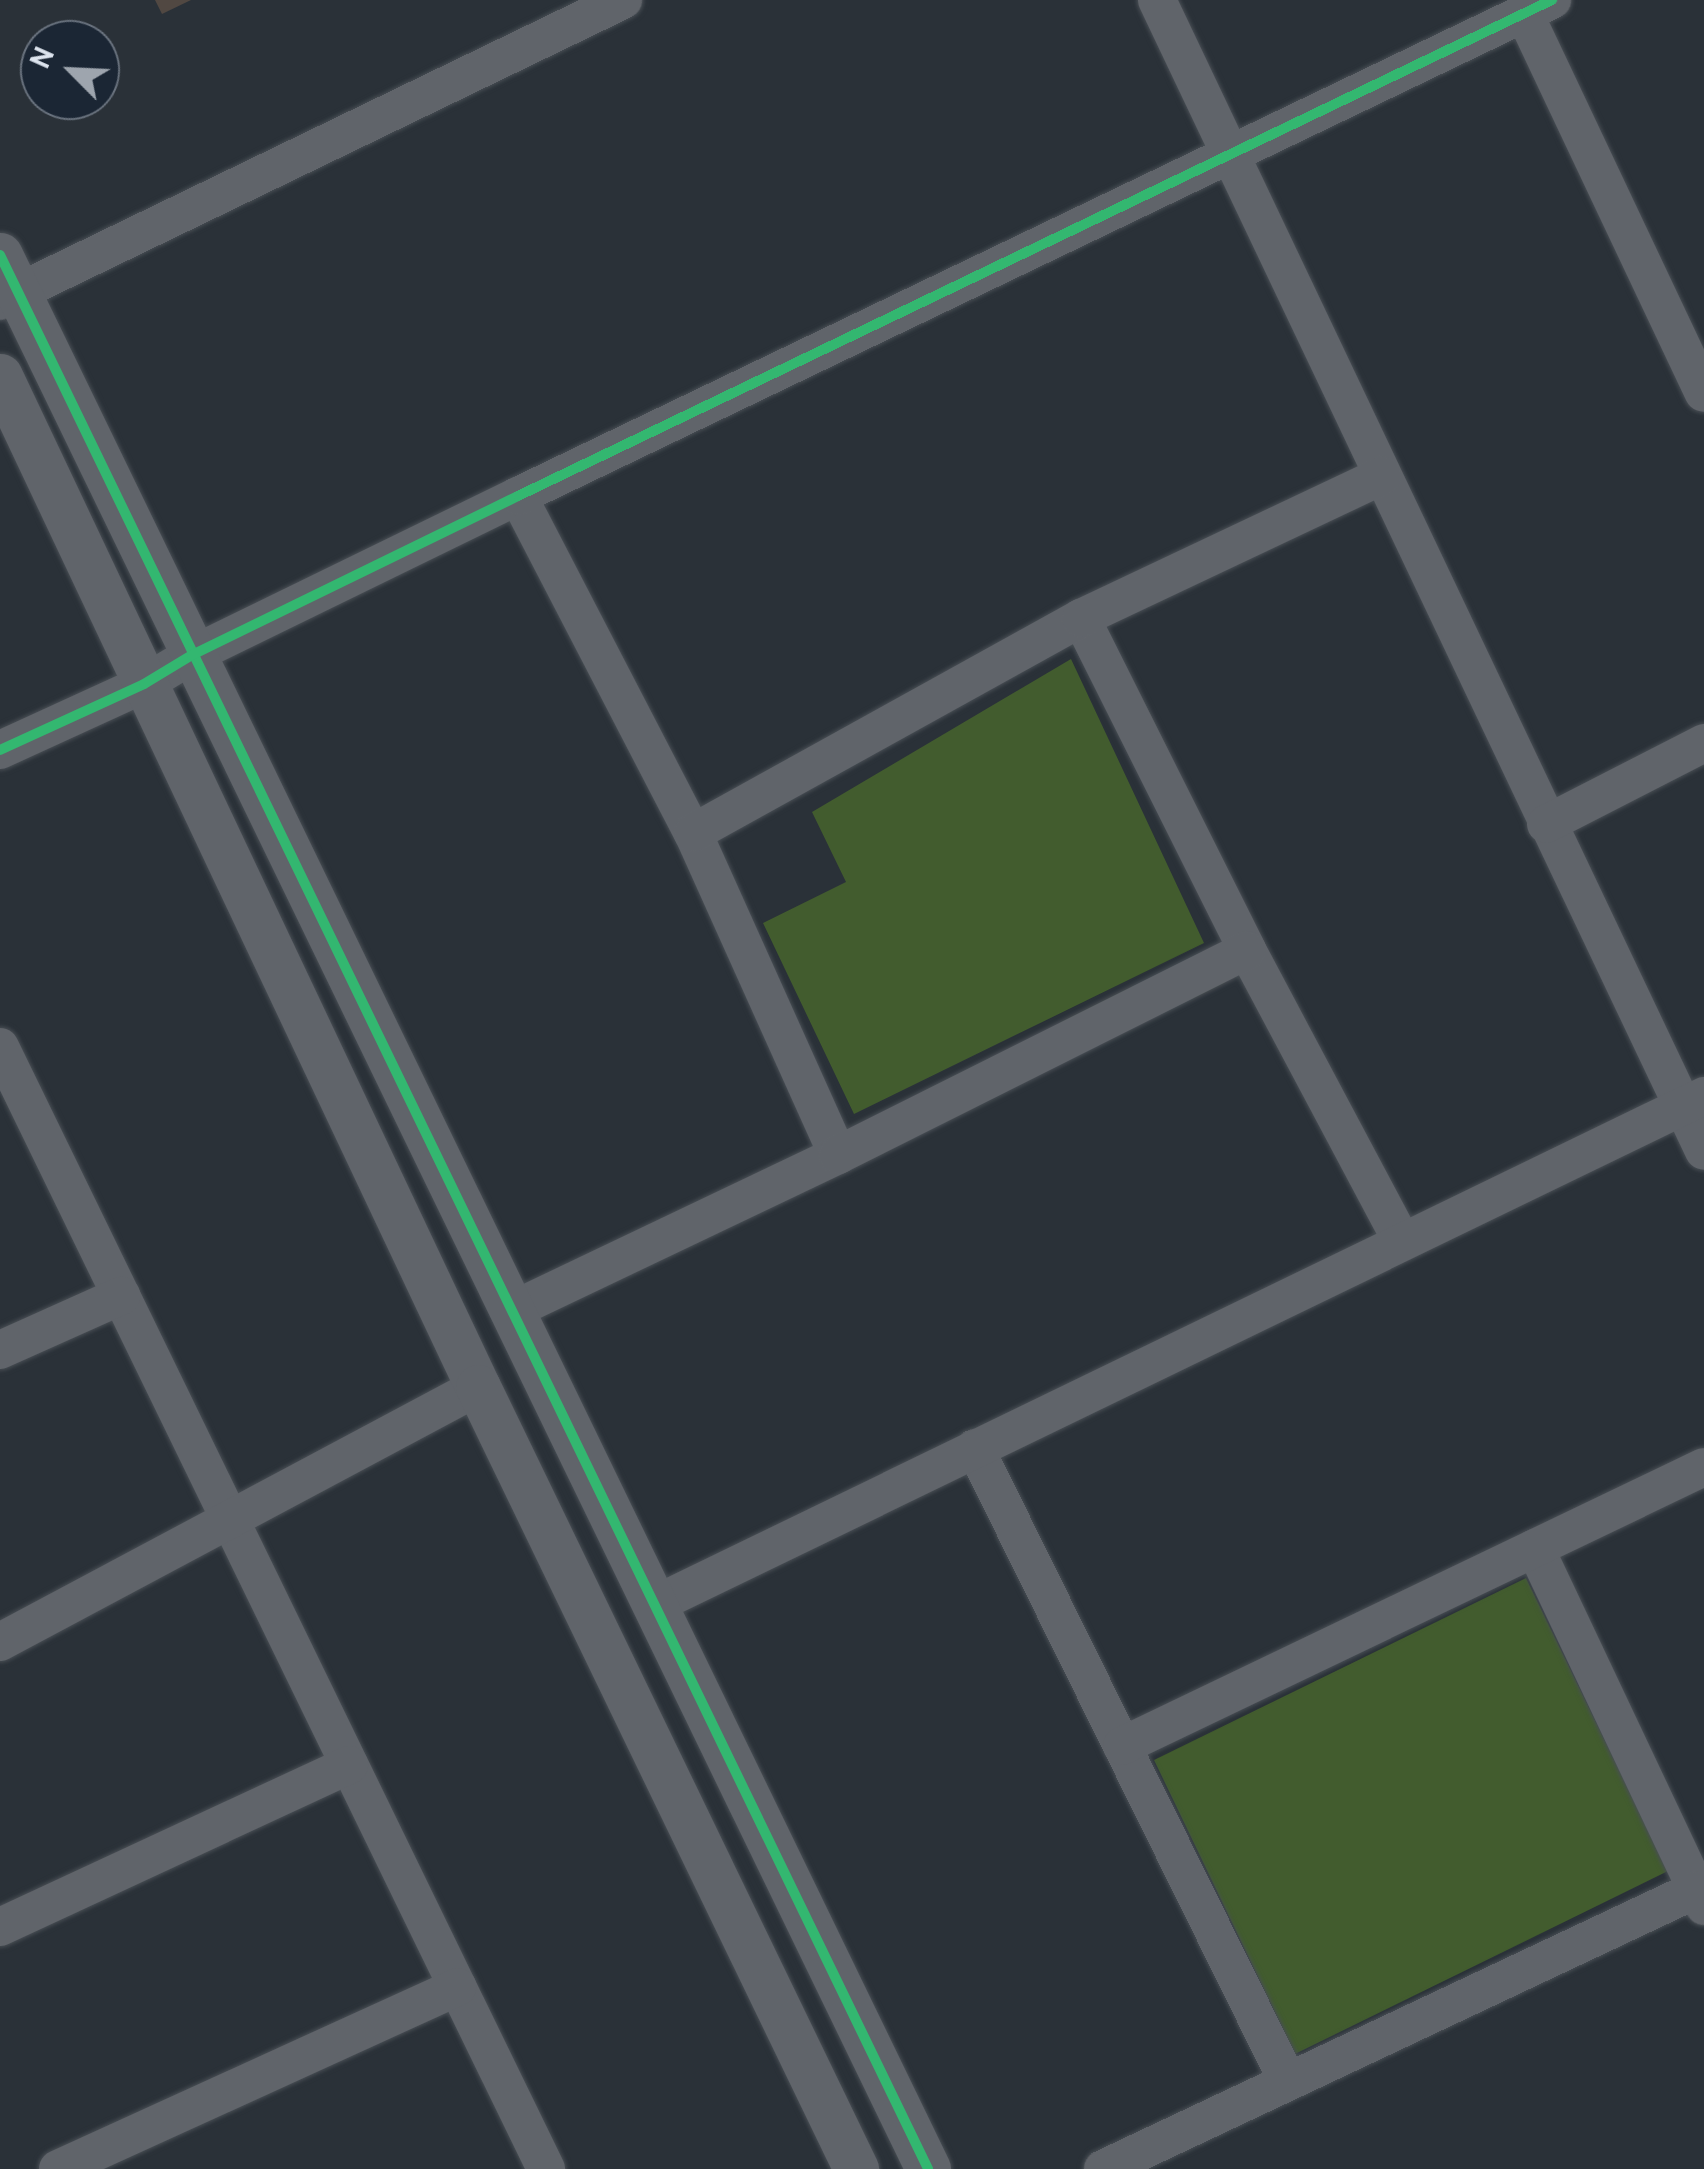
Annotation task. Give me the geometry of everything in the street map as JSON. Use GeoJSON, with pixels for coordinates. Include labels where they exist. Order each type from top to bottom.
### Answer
{"type":"FeatureCollection","features":[{"type":"Feature","properties":{"kind":"street"},"geometry":{"type":"LineString","coordinates":[[623,0],[6,283],[514,1310],[928,2169]]}},
{"type":"Feature","properties":{"kind":"street"},"geometry":{"type":"LineString","coordinates":[[1157,0],[1546,824],[1693,1102],[1704,1150]]}},
{"type":"Feature","properties":{"kind":"street"},"geometry":{"type":"LineString","coordinates":[[0,750],[144,684],[192,656],[518,496],[1538,7],[1690,332],[1704,393]]}},
{"type":"Feature","properties":{"kind":"street"},"geometry":{"type":"LineString","coordinates":[[0,376],[478,1387],[856,2169]]}},
{"type":"Feature","properties":{"kind":"street"},"geometry":{"type":"LineString","coordinates":[[693,833],[1081,618],[1382,476]]}},
{"type":"Feature","properties":{"kind":"street"},"geometry":{"type":"LineString","coordinates":[[518,496],[693,833],[838,1156]]}},
{"type":"Feature","properties":{"kind":"street"},"geometry":{"type":"LineString","coordinates":[[1081,618],[1247,950],[1401,1240]]}},
{"type":"Feature","properties":{"kind":"street"},"geometry":{"type":"LineString","coordinates":[[1546,824],[1704,743]]}},
{"type":"Feature","properties":{"kind":"street"},"geometry":{"type":"LineString","coordinates":[[514,1310],[838,1156],[1247,950]]}},
{"type":"Feature","properties":{"kind":"street"},"geometry":{"type":"LineString","coordinates":[[1,1051],[546,2169]]}},
{"type":"Feature","properties":{"kind":"street"},"geometry":{"type":"LineString","coordinates":[[654,1605],[1401,1240],[1693,1102]]}},
{"type":"Feature","properties":{"kind":"street"},"geometry":{"type":"LineString","coordinates":[[0,1350],[121,1296]]}},
{"type":"Feature","properties":{"kind":"street"},"geometry":{"type":"LineString","coordinates":[[0,1642],[478,1387]]}},
{"type":"Feature","properties":{"kind":"street"},"geometry":{"type":"LineString","coordinates":[[975,1448],[1288,2082]]}},
{"type":"Feature","properties":{"kind":"street"},"geometry":{"type":"LineString","coordinates":[[1122,1746],[1704,1467]]}},
{"type":"Feature","properties":{"kind":"street"},"geometry":{"type":"LineString","coordinates":[[1103,2169],[1700,1898],[1535,1548]]}},
{"type":"Feature","properties":{"kind":"street"},"geometry":{"type":"LineString","coordinates":[[0,1927],[349,1765]]}},
{"type":"Feature","properties":{"kind":"street"},"geometry":{"type":"LineString","coordinates":[[58,2169],[458,1987]]}},
{"type":"Feature","properties":{"kind":"green space"},"geometry":{"type":"Polygon","coordinates":[[[1071,659],[1204,943],[854,1114],[763,923],[846,882],[812,812],[1071,659]]]}},
{"type":"Feature","properties":{"kind":"green space"},"geometry":{"type":"Polygon","coordinates":[[[1526,1578],[1668,1871],[1295,2054],[1154,1760],[1526,1578]]]}},
{"type":"Feature","properties":{"kind":"building"},"geometry":{"type":"Polygon","coordinates":[[[155,0],[191,0],[162,14],[155,0]]]}},
{"type":"Feature","properties":{"kind":"cycle path"},"geometry":{"type":"LineString","coordinates":[[0,750],[144,684],[192,655],[518,496],[1552,0]]}},
{"type":"Feature","properties":{"kind":"cycle path"},"geometry":{"type":"LineString","coordinates":[[0,255],[928,2169]]}}]}
